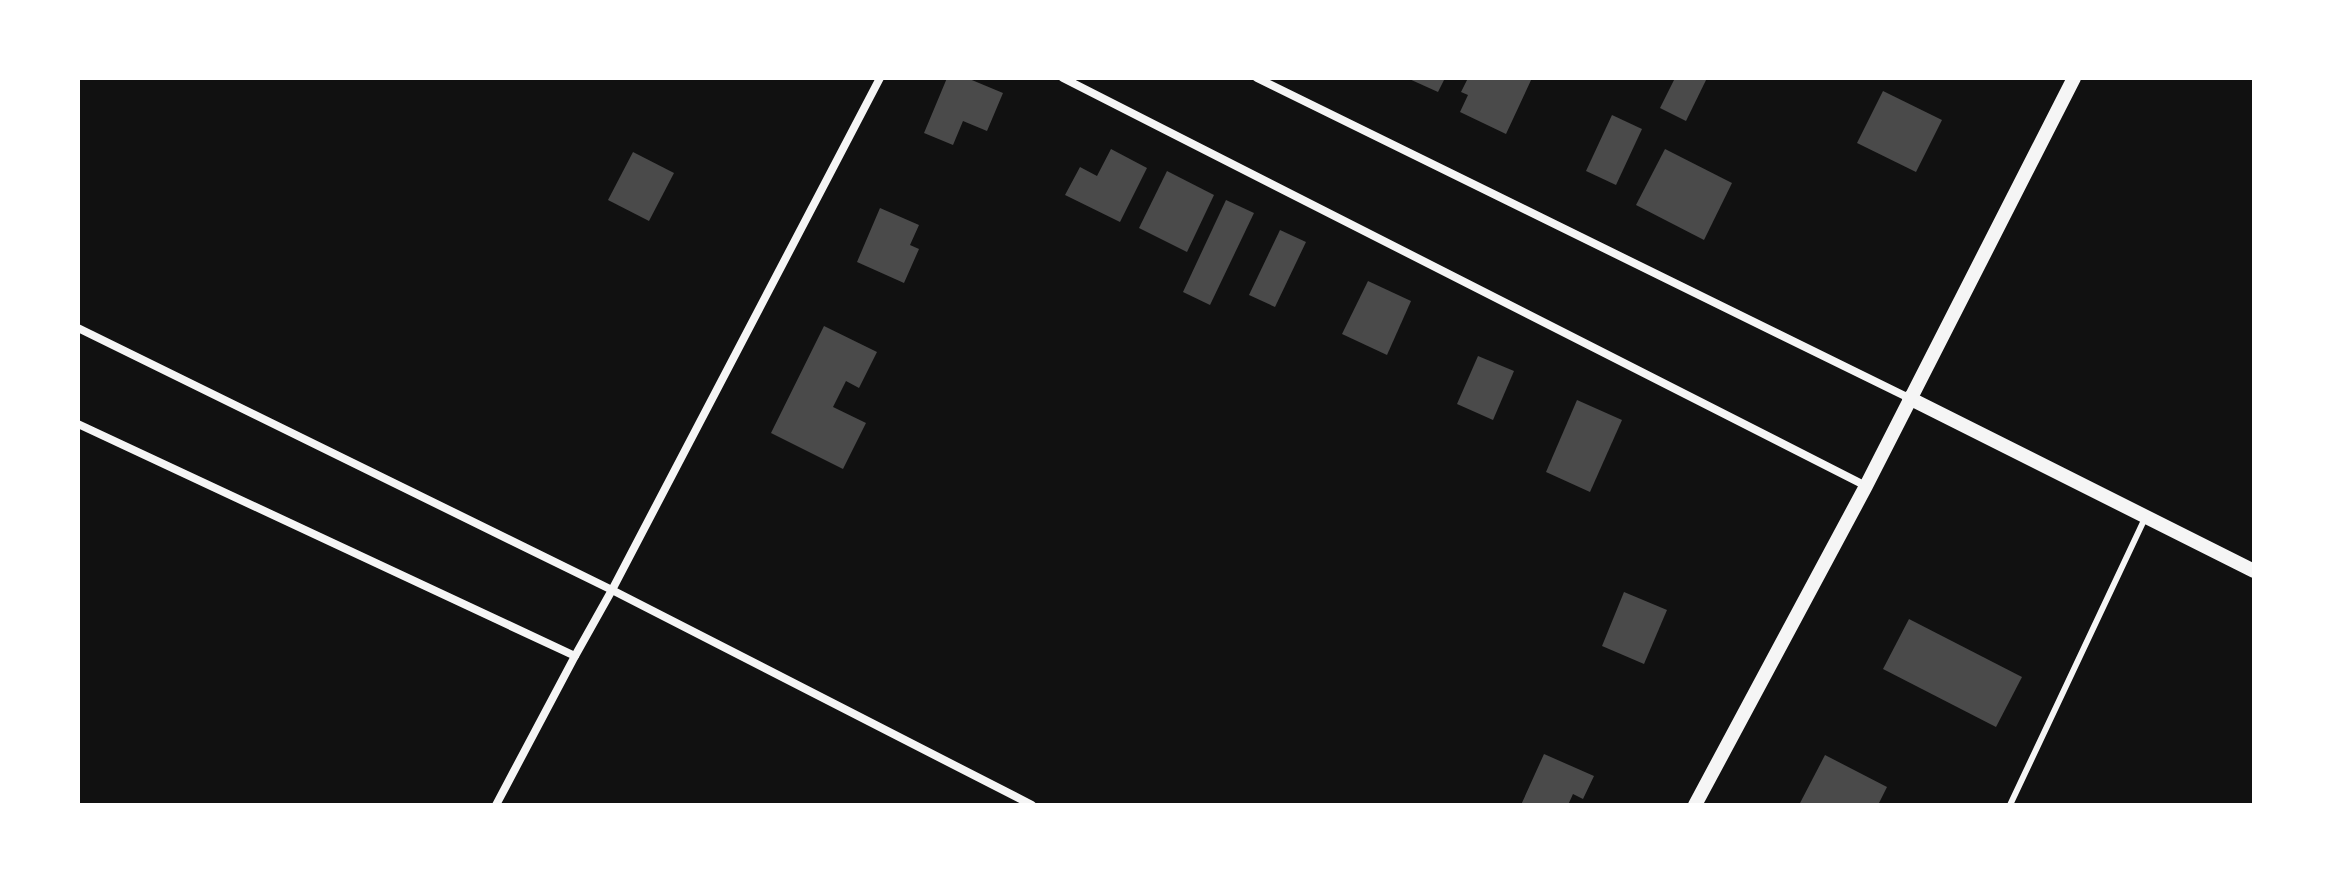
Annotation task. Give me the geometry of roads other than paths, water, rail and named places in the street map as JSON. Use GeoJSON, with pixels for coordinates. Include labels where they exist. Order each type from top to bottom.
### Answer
{"type":"FeatureCollection","features":[{"type":"Feature","properties":{"kind":"street"},"geometry":{"type":"LineString","coordinates":[[496,805],[880,78]]}},
{"type":"Feature","properties":{"kind":"street"},"geometry":{"type":"LineString","coordinates":[[1063,78],[1866,486]]}},
{"type":"Feature","properties":{"kind":"street"},"geometry":{"type":"LineString","coordinates":[[1257,78],[2254,571]]}},
{"type":"Feature","properties":{"kind":"street"},"geometry":{"type":"LineString","coordinates":[[1695,805],[1866,486],[2074,78]]}},
{"type":"Feature","properties":{"kind":"street"},"geometry":{"type":"LineString","coordinates":[[78,328],[612,590],[1032,805]]}},
{"type":"Feature","properties":{"kind":"street"},"geometry":{"type":"LineString","coordinates":[[78,424],[575,656]]}},
{"type":"Feature","properties":{"kind":"lane"},"geometry":{"type":"LineString","coordinates":[[2010,805],[2146,516]]}}]}
